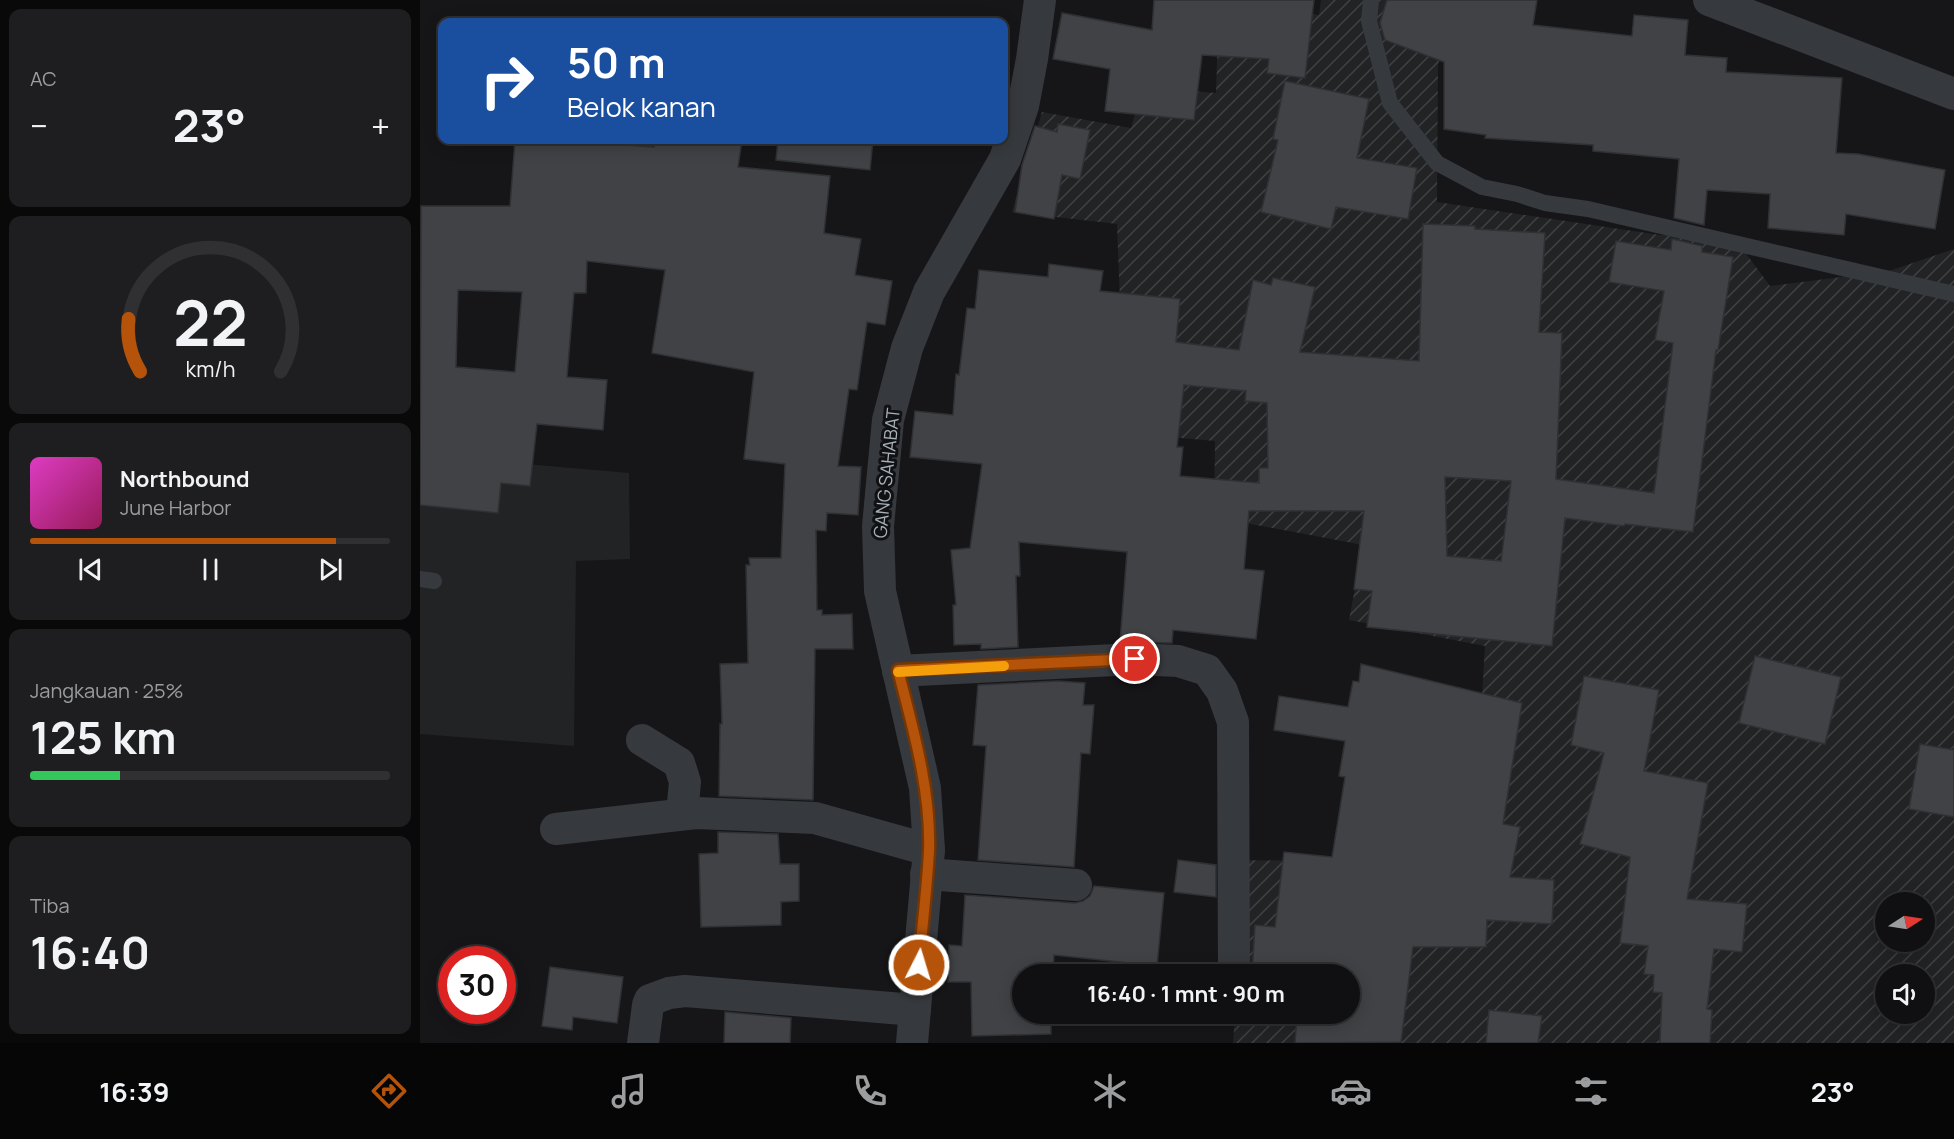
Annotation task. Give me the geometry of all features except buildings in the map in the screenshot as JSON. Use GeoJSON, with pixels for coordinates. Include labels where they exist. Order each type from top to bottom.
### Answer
{"type":"FeatureCollection","features":[{"type":"Feature","properties":{"kind":"street","name":"GANG SAHABAT"},"geometry":{"type":"LineString","coordinates":[[912,1043],[928,862],[925,788],[880,591],[878,526],[888,420],[907,348],[928,292],[1005,159],[1023,106],[1040,0]]}},
{"type":"Feature","properties":{"kind":"street"},"geometry":{"type":"LineString","coordinates":[[1709,0],[1954,94]]}},
{"type":"Feature","properties":{"kind":"street"},"geometry":{"type":"LineString","coordinates":[[898,670],[1135,659],[1178,661],[1207,670],[1222,691],[1233,722],[1234,964]]}},
{"type":"Feature","properties":{"kind":"street"},"geometry":{"type":"LineString","coordinates":[[642,740],[679,763],[685,782],[682,814]]}},
{"type":"Feature","properties":{"kind":"street"},"geometry":{"type":"LineString","coordinates":[[555,829],[696,813],[815,818],[928,862],[1077,885]]}},
{"type":"Feature","properties":{"kind":"street"},"geometry":{"type":"LineString","coordinates":[[643,1043],[650,1000],[662,995],[685,991],[915,1010]]}},
{"type":"Feature","properties":{"kind":"lane"},"geometry":{"type":"LineString","coordinates":[[1371,0],[1369,21],[1390,103],[1437,163],[1482,187],[1517,194],[1545,203],[1588,209],[1954,294]]}},
{"type":"Feature","properties":{"kind":"shaded area"},"geometry":{"type":"Polygon","coordinates":[[[1219,0],[1253,0],[1319,15],[1321,0],[1452,0],[1438,66],[1437,202],[1660,235],[1733,236],[1770,286],[1889,271],[1954,249],[1954,1043],[1233,1043],[1234,1024],[1360,1024],[1360,964],[1237,964],[1242,860],[1472,863],[1485,646],[1349,620],[1363,545],[1214,517],[1215,441],[1125,433],[1117,224],[1012,212],[1042,112],[1131,128],[1143,87],[1216,93],[1219,0]]]}},
{"type":"Feature","properties":{"kind":"shaded area"},"geometry":{"type":"Polygon","coordinates":[[[420,455],[629,473],[630,559],[576,561],[574,746],[420,734],[420,455]]]}},
{"type":"Feature","properties":{"kind":"slow traffic"},"geometry":{"type":"LineString","coordinates":[[898,672],[898,670],[1004,666]]}},
{"type":"Feature","properties":{"kind":"route"},"geometry":{"type":"LineString","coordinates":[[919,965],[929,850],[925,788],[898,670],[1135,659]]}}]}
